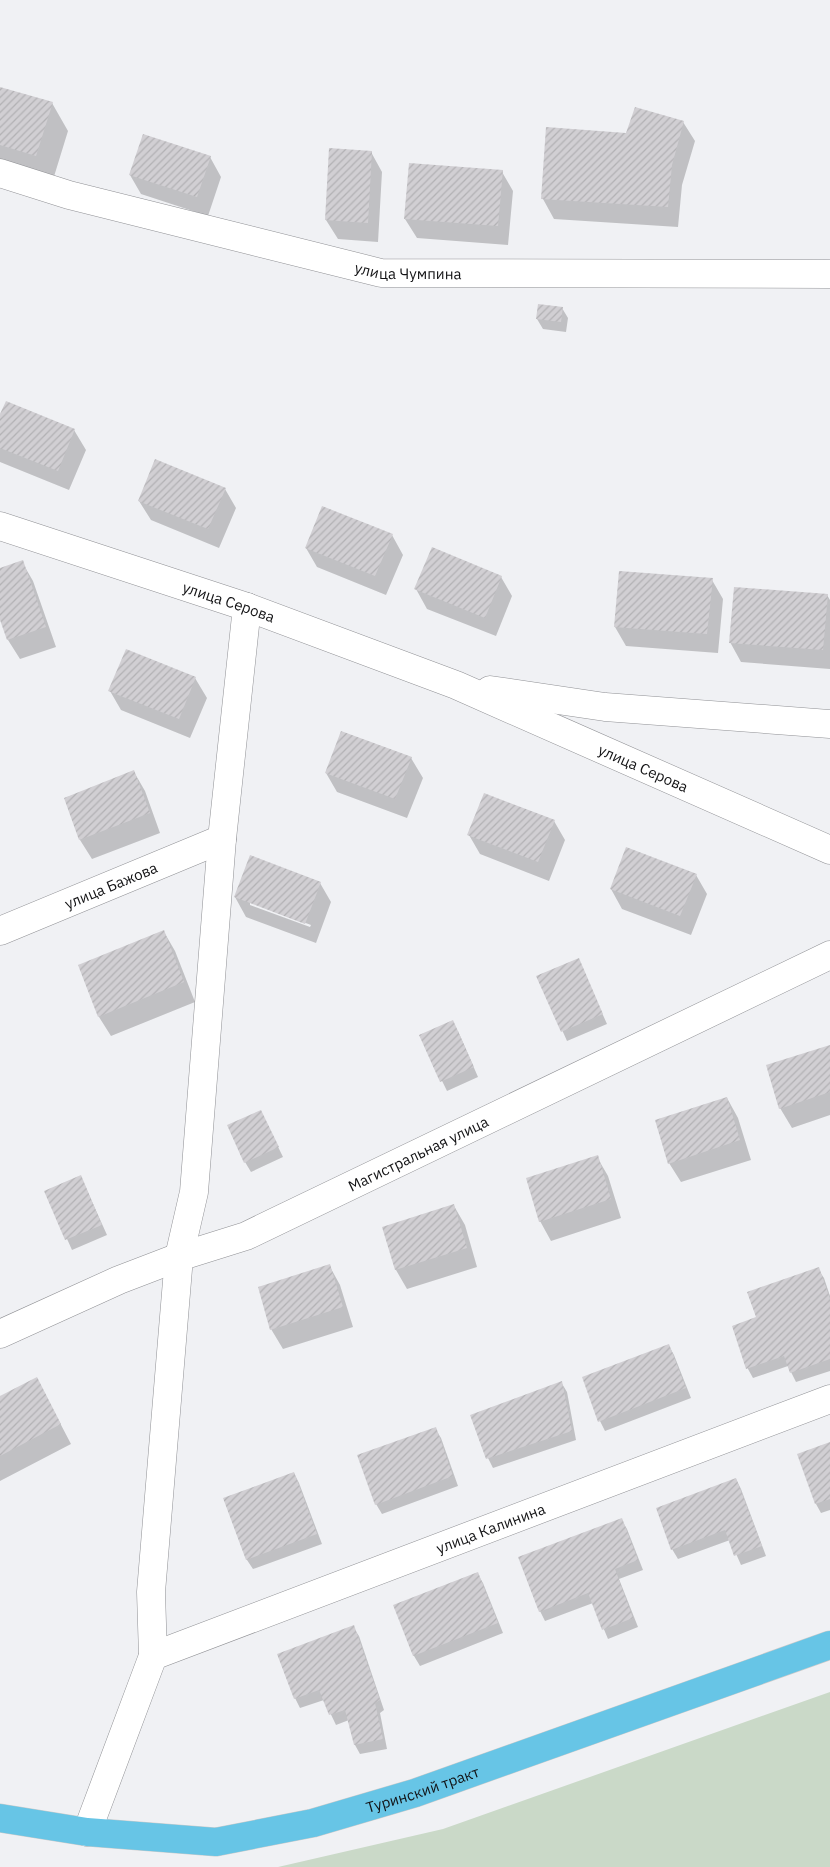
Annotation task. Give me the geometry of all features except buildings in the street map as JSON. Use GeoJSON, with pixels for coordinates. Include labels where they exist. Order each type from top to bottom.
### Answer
{"type":"FeatureCollection","features":[{"type":"Feature","properties":{"kind":"main road","name":"Туринский тракт"},"geometry":{"type":"LineString","coordinates":[[0,1818],[87,1832],[216,1842],[313,1823],[415,1793],[830,1645]]}},
{"type":"Feature","properties":{"kind":"street","name":"улица Чумпина"},"geometry":{"type":"LineString","coordinates":[[0,174],[69,195],[381,273],[830,274]]}},
{"type":"Feature","properties":{"kind":"street","name":"улица Серова"},"geometry":{"type":"LineString","coordinates":[[0,526],[247,606],[456,685],[830,850]]}},
{"type":"Feature","properties":{"kind":"street"},"geometry":{"type":"LineString","coordinates":[[87,1832],[153,1656],[151,1592],[179,1257],[194,1192],[222,839],[247,606]]}},
{"type":"Feature","properties":{"kind":"street","name":"улица Серова"},"geometry":{"type":"LineString","coordinates":[[456,685],[604,707],[830,724]]}},
{"type":"Feature","properties":{"kind":"street","name":"улица Бажова"},"geometry":{"type":"LineString","coordinates":[[0,931],[222,839]]}},
{"type":"Feature","properties":{"kind":"street","name":"Магистральная улица"},"geometry":{"type":"LineString","coordinates":[[0,1334],[119,1280],[179,1257],[246,1236],[830,955]]}},
{"type":"Feature","properties":{"kind":"street","name":"улица Калинина"},"geometry":{"type":"LineString","coordinates":[[153,1656],[830,1399]]}},
{"type":"Feature","properties":{"kind":"green space"},"geometry":{"type":"Polygon","coordinates":[[[830,1692],[830,1867],[278,1867],[443,1829],[830,1692]]]}}]}
